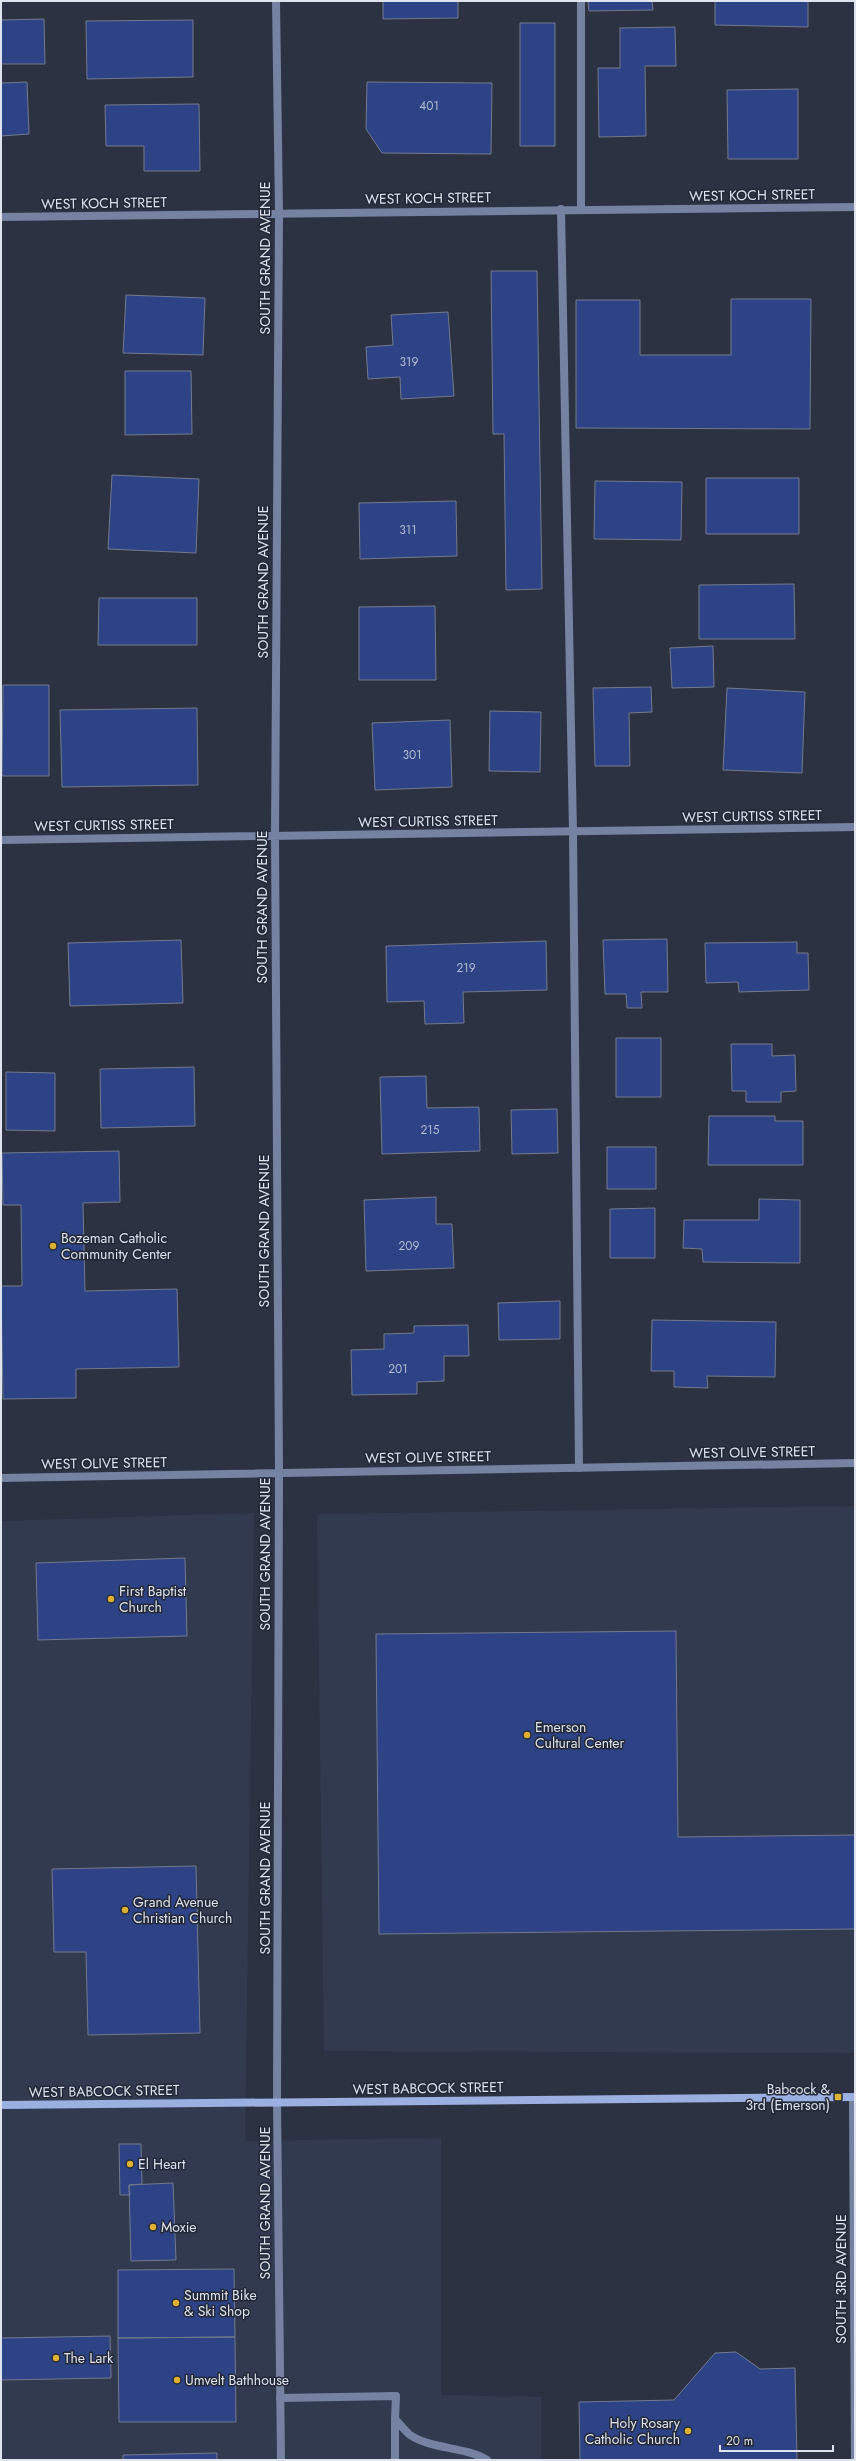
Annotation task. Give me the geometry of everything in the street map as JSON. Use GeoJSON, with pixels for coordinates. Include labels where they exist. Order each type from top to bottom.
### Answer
{"type":"FeatureCollection","features":[{"type":"Feature","properties":{"kind":"street","name":"SOUTH GRAND AVENUE"},"geometry":{"type":"LineString","coordinates":[[276,1],[279,213],[275,836],[279,1473],[277,2103],[281,2460]]}},
{"type":"Feature","properties":{"kind":"street"},"geometry":{"type":"LineString","coordinates":[[580,209],[581,1]]}},
{"type":"Feature","properties":{"kind":"street","name":"WEST KOCH STREET"},"geometry":{"type":"LineString","coordinates":[[1,217],[561,209],[855,207]]}},
{"type":"Feature","properties":{"kind":"street"},"geometry":{"type":"LineString","coordinates":[[561,209],[573,832],[579,1468]]}},
{"type":"Feature","properties":{"kind":"street","name":"WEST CURTISS STREET"},"geometry":{"type":"LineString","coordinates":[[1,840],[855,827]]}},
{"type":"Feature","properties":{"kind":"street","name":"WEST OLIVE STREET"},"geometry":{"type":"LineString","coordinates":[[1,1478],[855,1463]]}},
{"type":"Feature","properties":{"kind":"street","name":"WEST BABCOCK STREET"},"geometry":{"type":"LineString","coordinates":[[1,2105],[854,2097]]}},
{"type":"Feature","properties":{"kind":"street","name":"SOUTH 3RD AVENUE"},"geometry":{"type":"LineString","coordinates":[[854,2097],[855,2460]]}},
{"type":"Feature","properties":{"kind":"street"},"geometry":{"type":"LineString","coordinates":[[280,2398],[396,2396],[395,2460]]}},
{"type":"Feature","properties":{"kind":"street"},"geometry":{"type":"LineString","coordinates":[[396,2419],[409,2434],[424,2442],[468,2451],[487,2460]]}},
{"type":"Feature","properties":{"kind":"shaded area"},"geometry":{"type":"Polygon","coordinates":[[[855,1506],[855,2053],[324,2051],[317,1514],[855,1506]]]}},
{"type":"Feature","properties":{"kind":"shaded area"},"geometry":{"type":"Polygon","coordinates":[[[254,1513],[245,2141],[441,2138],[441,2395],[541,2397],[541,2460],[1,2460],[1,1521],[254,1513]]]}},
{"type":"Feature","properties":{"kind":"building"},"geometry":{"type":"Polygon","coordinates":[[[383,1],[458,1],[458,18],[383,19],[383,1]]]}},
{"type":"Feature","properties":{"kind":"building"},"geometry":{"type":"Polygon","coordinates":[[[588,1],[652,1],[653,10],[589,11],[588,1]]]}},
{"type":"Feature","properties":{"kind":"building"},"geometry":{"type":"Polygon","coordinates":[[[715,1],[808,1],[808,27],[715,25],[715,1]]]}},
{"type":"Feature","properties":{"kind":"building"},"geometry":{"type":"Polygon","coordinates":[[[44,19],[45,64],[1,64],[1,20],[44,19]]]}},
{"type":"Feature","properties":{"kind":"building"},"geometry":{"type":"Polygon","coordinates":[[[193,20],[193,77],[87,79],[86,21],[193,20]]]}},
{"type":"Feature","properties":{"kind":"building"},"geometry":{"type":"Polygon","coordinates":[[[520,23],[555,23],[555,146],[520,146],[520,23]]]}},
{"type":"Feature","properties":{"kind":"building"},"geometry":{"type":"Polygon","coordinates":[[[675,27],[676,66],[645,66],[646,136],[599,137],[598,68],[620,68],[620,28],[675,27]]]}},
{"type":"Feature","properties":{"kind":"building"},"geometry":{"type":"Polygon","coordinates":[[[27,82],[29,134],[1,136],[1,83],[27,82]]]}},
{"type":"Feature","properties":{"kind":"building"},"geometry":{"type":"Polygon","coordinates":[[[367,82],[492,83],[491,154],[382,153],[366,129],[367,82]]]}},
{"type":"Feature","properties":{"kind":"building"},"geometry":{"type":"Polygon","coordinates":[[[798,89],[798,159],[728,159],[727,90],[798,89]]]}},
{"type":"Feature","properties":{"kind":"building"},"geometry":{"type":"Polygon","coordinates":[[[199,104],[200,171],[144,171],[144,146],[106,146],[105,105],[199,104]]]}},
{"type":"Feature","properties":{"kind":"building"},"geometry":{"type":"Polygon","coordinates":[[[491,271],[537,271],[542,589],[506,590],[504,434],[493,434],[491,271]]]}},
{"type":"Feature","properties":{"kind":"building"},"geometry":{"type":"Polygon","coordinates":[[[126,295],[205,298],[203,355],[123,353],[126,295]]]}},
{"type":"Feature","properties":{"kind":"building"},"geometry":{"type":"Polygon","coordinates":[[[731,299],[811,299],[810,429],[576,428],[576,300],[640,300],[640,355],[731,355],[731,299]]]}},
{"type":"Feature","properties":{"kind":"building"},"geometry":{"type":"Polygon","coordinates":[[[448,312],[454,396],[401,399],[400,377],[368,379],[366,347],[393,345],[391,315],[448,312]]]}},
{"type":"Feature","properties":{"kind":"building"},"geometry":{"type":"Polygon","coordinates":[[[125,371],[191,371],[192,434],[125,435],[125,371]]]}},
{"type":"Feature","properties":{"kind":"building"},"geometry":{"type":"Polygon","coordinates":[[[112,475],[199,479],[196,553],[108,549],[112,475]]]}},
{"type":"Feature","properties":{"kind":"building"},"geometry":{"type":"Polygon","coordinates":[[[706,478],[799,478],[799,534],[706,534],[706,478]]]}},
{"type":"Feature","properties":{"kind":"building"},"geometry":{"type":"Polygon","coordinates":[[[595,481],[682,482],[681,540],[594,539],[595,481]]]}},
{"type":"Feature","properties":{"kind":"building"},"geometry":{"type":"Polygon","coordinates":[[[456,501],[457,556],[360,559],[359,503],[456,501]]]}},
{"type":"Feature","properties":{"kind":"building"},"geometry":{"type":"Polygon","coordinates":[[[794,584],[795,639],[699,639],[699,585],[794,584]]]}},
{"type":"Feature","properties":{"kind":"building"},"geometry":{"type":"Polygon","coordinates":[[[99,598],[197,598],[197,645],[98,645],[99,598]]]}},
{"type":"Feature","properties":{"kind":"building"},"geometry":{"type":"Polygon","coordinates":[[[435,606],[436,680],[359,680],[359,607],[435,606]]]}},
{"type":"Feature","properties":{"kind":"building"},"geometry":{"type":"Polygon","coordinates":[[[713,646],[714,687],[672,688],[670,648],[713,646]]]}},
{"type":"Feature","properties":{"kind":"building"},"geometry":{"type":"Polygon","coordinates":[[[3,685],[49,685],[49,776],[2,776],[3,685]]]}},
{"type":"Feature","properties":{"kind":"building"},"geometry":{"type":"Polygon","coordinates":[[[651,687],[652,712],[629,713],[630,766],[595,766],[593,688],[651,687]]]}},
{"type":"Feature","properties":{"kind":"building"},"geometry":{"type":"Polygon","coordinates":[[[727,688],[805,692],[802,773],[723,770],[727,688]]]}},
{"type":"Feature","properties":{"kind":"building"},"geometry":{"type":"Polygon","coordinates":[[[197,708],[198,785],[62,787],[60,710],[197,708]]]}},
{"type":"Feature","properties":{"kind":"building"},"geometry":{"type":"Polygon","coordinates":[[[490,711],[541,712],[540,772],[489,771],[490,711]]]}},
{"type":"Feature","properties":{"kind":"building"},"geometry":{"type":"Polygon","coordinates":[[[450,720],[452,787],[375,790],[372,723],[450,720]]]}},
{"type":"Feature","properties":{"kind":"building"},"geometry":{"type":"Polygon","coordinates":[[[667,939],[668,992],[641,992],[642,1008],[627,1008],[626,994],[605,994],[603,940],[667,939]]]}},
{"type":"Feature","properties":{"kind":"building"},"geometry":{"type":"Polygon","coordinates":[[[181,940],[183,1003],[70,1006],[68,943],[181,940]]]}},
{"type":"Feature","properties":{"kind":"building"},"geometry":{"type":"Polygon","coordinates":[[[546,941],[547,990],[463,992],[464,1023],[425,1024],[424,1001],[387,1002],[386,946],[546,941]]]}},
{"type":"Feature","properties":{"kind":"building"},"geometry":{"type":"Polygon","coordinates":[[[797,942],[797,953],[808,953],[809,990],[739,992],[738,982],[706,983],[705,943],[797,942]]]}},
{"type":"Feature","properties":{"kind":"building"},"geometry":{"type":"Polygon","coordinates":[[[616,1038],[661,1038],[661,1097],[616,1097],[616,1038]]]}},
{"type":"Feature","properties":{"kind":"building"},"geometry":{"type":"Polygon","coordinates":[[[731,1044],[772,1044],[772,1056],[795,1055],[796,1091],[781,1092],[781,1102],[746,1102],[746,1091],[732,1091],[731,1044]]]}},
{"type":"Feature","properties":{"kind":"building"},"geometry":{"type":"Polygon","coordinates":[[[194,1067],[195,1126],[101,1128],[100,1069],[194,1067]]]}},
{"type":"Feature","properties":{"kind":"building"},"geometry":{"type":"Polygon","coordinates":[[[6,1072],[55,1073],[55,1131],[6,1130],[6,1072]]]}},
{"type":"Feature","properties":{"kind":"building"},"geometry":{"type":"Polygon","coordinates":[[[426,1076],[427,1108],[479,1107],[480,1151],[382,1154],[380,1077],[426,1076]]]}},
{"type":"Feature","properties":{"kind":"building"},"geometry":{"type":"Polygon","coordinates":[[[557,1109],[558,1153],[512,1154],[511,1110],[557,1109]]]}},
{"type":"Feature","properties":{"kind":"building"},"geometry":{"type":"Polygon","coordinates":[[[709,1116],[775,1116],[775,1121],[803,1121],[803,1165],[708,1165],[709,1116]]]}},
{"type":"Feature","properties":{"kind":"building"},"geometry":{"type":"Polygon","coordinates":[[[607,1147],[656,1147],[656,1189],[607,1189],[607,1147]]]}},
{"type":"Feature","properties":{"kind":"building","name":"Bozeman Catholic Community Center"},"geometry":{"type":"Polygon","coordinates":[[[119,1151],[120,1202],[83,1203],[85,1291],[177,1289],[179,1367],[76,1369],[76,1398],[3,1399],[1,1286],[22,1286],[21,1205],[3,1205],[2,1153],[119,1151]]]}},
{"type":"Feature","properties":{"kind":"building"},"geometry":{"type":"Polygon","coordinates":[[[436,1197],[436,1224],[452,1224],[454,1268],[366,1271],[364,1200],[436,1197]]]}},
{"type":"Feature","properties":{"kind":"building"},"geometry":{"type":"Polygon","coordinates":[[[759,1199],[800,1200],[800,1263],[703,1262],[702,1249],[683,1248],[684,1220],[759,1220],[759,1199]]]}},
{"type":"Feature","properties":{"kind":"building"},"geometry":{"type":"Polygon","coordinates":[[[655,1208],[655,1258],[610,1258],[610,1209],[655,1208]]]}},
{"type":"Feature","properties":{"kind":"building"},"geometry":{"type":"Polygon","coordinates":[[[560,1301],[560,1339],[499,1340],[498,1303],[560,1301]]]}},
{"type":"Feature","properties":{"kind":"building"},"geometry":{"type":"Polygon","coordinates":[[[652,1320],[776,1322],[775,1377],[707,1376],[708,1388],[674,1387],[674,1371],[651,1371],[652,1320]]]}},
{"type":"Feature","properties":{"kind":"building"},"geometry":{"type":"Polygon","coordinates":[[[468,1325],[469,1356],[444,1356],[444,1381],[417,1382],[417,1394],[352,1395],[351,1350],[384,1349],[384,1334],[414,1333],[414,1326],[468,1325]]]}},
{"type":"Feature","properties":{"kind":"building","name":"First Baptist Church"},"geometry":{"type":"Polygon","coordinates":[[[185,1558],[187,1636],[38,1640],[36,1563],[185,1558]]]}},
{"type":"Feature","properties":{"kind":"building","name":"Emerson Cultural Center"},"geometry":{"type":"Polygon","coordinates":[[[676,1631],[678,1837],[855,1835],[855,1929],[379,1934],[376,1634],[676,1631]]]}},
{"type":"Feature","properties":{"kind":"building","name":"Grand Avenue Christian Church"},"geometry":{"type":"Polygon","coordinates":[[[196,1866],[200,2033],[88,2035],[86,1952],[54,1952],[52,1869],[196,1866]]]}},
{"type":"Feature","properties":{"kind":"building","name":"El Heart"},"geometry":{"type":"Polygon","coordinates":[[[119,2144],[141,2144],[142,2184],[129,2185],[130,2195],[120,2195],[119,2144]]]}},
{"type":"Feature","properties":{"kind":"building","name":"Moxie"},"geometry":{"type":"Polygon","coordinates":[[[173,2183],[176,2260],[131,2261],[129,2185],[173,2183]]]}},
{"type":"Feature","properties":{"kind":"building","name":"Summit Bike & Ski Shop"},"geometry":{"type":"Polygon","coordinates":[[[234,2269],[235,2337],[118,2338],[118,2270],[234,2269]]]}},
{"type":"Feature","properties":{"kind":"building","name":"The Lark"},"geometry":{"type":"Polygon","coordinates":[[[110,2336],[111,2378],[1,2380],[1,2338],[110,2336]]]}},
{"type":"Feature","properties":{"kind":"building","name":"Umvelt Bathhouse"},"geometry":{"type":"Polygon","coordinates":[[[235,2337],[236,2422],[119,2422],[118,2338],[235,2337]]]}},
{"type":"Feature","properties":{"kind":"building","name":"Holy Rosary Catholic Church"},"geometry":{"type":"Polygon","coordinates":[[[736,2352],[760,2369],[795,2368],[797,2460],[580,2460],[579,2402],[674,2400],[715,2353],[736,2352]]]}},
{"type":"Feature","properties":{"kind":"building"},"geometry":{"type":"Polygon","coordinates":[[[217,2453],[217,2460],[123,2460],[123,2455],[217,2453]]]}},
{"type":"Feature","properties":{"kind":"place","name":"Bozeman Catholic Community Center"},"geometry":{"type":"Point","coordinates":[53,1246]}},
{"type":"Feature","properties":{"kind":"place","name":"First Baptist Church"},"geometry":{"type":"Point","coordinates":[111,1599]}},
{"type":"Feature","properties":{"kind":"place","name":"Emerson Cultural Center"},"geometry":{"type":"Point","coordinates":[527,1735]}},
{"type":"Feature","properties":{"kind":"place","name":"Grand Avenue Christian Church"},"geometry":{"type":"Point","coordinates":[125,1910]}},
{"type":"Feature","properties":{"kind":"place","name":"Babcock & 3rd (Emerson)"},"geometry":{"type":"Point","coordinates":[838,2097]}},
{"type":"Feature","properties":{"kind":"place","name":"El Heart"},"geometry":{"type":"Point","coordinates":[130,2164]}},
{"type":"Feature","properties":{"kind":"place","name":"Moxie"},"geometry":{"type":"Point","coordinates":[153,2227]}},
{"type":"Feature","properties":{"kind":"place","name":"Summit Bike & Ski Shop"},"geometry":{"type":"Point","coordinates":[176,2303]}},
{"type":"Feature","properties":{"kind":"place","name":"The Lark"},"geometry":{"type":"Point","coordinates":[56,2358]}},
{"type":"Feature","properties":{"kind":"place","name":"Umvelt Bathhouse"},"geometry":{"type":"Point","coordinates":[177,2380]}},
{"type":"Feature","properties":{"kind":"place","name":"Holy Rosary Catholic Church"},"geometry":{"type":"Point","coordinates":[688,2431]}}]}
